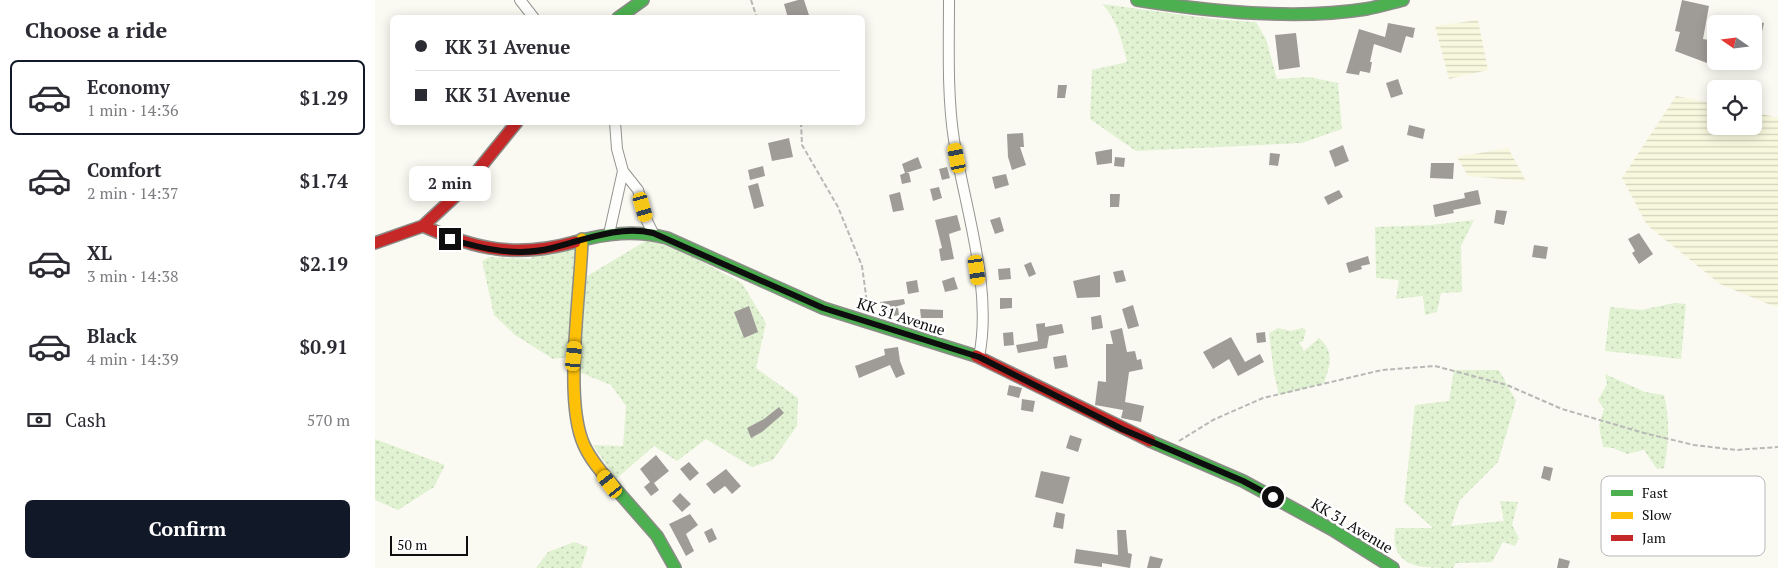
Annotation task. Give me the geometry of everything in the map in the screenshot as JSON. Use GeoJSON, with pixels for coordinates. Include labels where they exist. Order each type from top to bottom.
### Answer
{"type":"FeatureCollection","features":[{"type":"Feature","properties":{"kind":"street"},"geometry":{"type":"LineString","coordinates":[[520,0],[531,15]]}},
{"type":"Feature","properties":{"kind":"street"},"geometry":{"type":"LineString","coordinates":[[622,15],[643,0]]}},
{"type":"Feature","properties":{"kind":"street"},"geometry":{"type":"LineString","coordinates":[[949,0],[949,62],[953,139],[983,308],[983,338],[979,357]]}},
{"type":"Feature","properties":{"kind":"street"},"geometry":{"type":"LineString","coordinates":[[1137,0],[1175,7],[1254,12],[1360,10],[1403,0]]}},
{"type":"Feature","properties":{"kind":"street"},"geometry":{"type":"LineString","coordinates":[[375,243],[423,226],[462,190],[515,125]]}},
{"type":"Feature","properties":{"kind":"street"},"geometry":{"type":"LineString","coordinates":[[615,125],[617,149],[623,171],[638,190],[647,221],[653,233]]}},
{"type":"Feature","properties":{"kind":"street"},"geometry":{"type":"LineString","coordinates":[[609,234],[623,171]]}},
{"type":"Feature","properties":{"kind":"street","name":"KK 31 Avenue"},"geometry":{"type":"LineString","coordinates":[[423,226],[450,239],[489,251],[550,249],[582,239],[624,231],[653,233],[823,308],[979,357],[1122,429],[1243,481],[1333,530],[1393,568]]}},
{"type":"Feature","properties":{"kind":"street"},"geometry":{"type":"LineString","coordinates":[[582,239],[582,262],[574,356],[574,383],[580,438],[610,484],[661,541],[675,568]]}},
{"type":"Feature","properties":{"kind":"path"},"geometry":{"type":"LineString","coordinates":[[751,0],[756,15]]}},
{"type":"Feature","properties":{"kind":"path"},"geometry":{"type":"LineString","coordinates":[[801,125],[802,145],[838,207],[862,266],[869,322]]}},
{"type":"Feature","properties":{"kind":"path"},"geometry":{"type":"LineString","coordinates":[[1167,448],[1213,420],[1263,398],[1381,370],[1435,366],[1507,385],[1562,409],[1694,445],[1736,450],[1778,447]]}},
{"type":"Feature","properties":{"kind":"green space"},"geometry":{"type":"Polygon","coordinates":[[[1102,4],[1214,19],[1256,22],[1266,39],[1277,79],[1309,77],[1338,83],[1342,129],[1302,143],[1136,151],[1090,119],[1092,70],[1127,62],[1121,38],[1112,16],[1102,4]]]}},
{"type":"Feature","properties":{"kind":"green space"},"geometry":{"type":"Polygon","coordinates":[[[1478,20],[1488,70],[1449,79],[1435,26],[1478,20]]]}},
{"type":"Feature","properties":{"kind":"green space"},"geometry":{"type":"Polygon","coordinates":[[[1676,96],[1707,102],[1707,135],[1762,135],[1762,114],[1778,118],[1778,306],[1773,306],[1720,284],[1647,225],[1622,178],[1676,96]]]}},
{"type":"Feature","properties":{"kind":"green space"},"geometry":{"type":"Polygon","coordinates":[[[1508,148],[1526,181],[1468,176],[1457,157],[1508,148]]]}},
{"type":"Feature","properties":{"kind":"green space"},"geometry":{"type":"Polygon","coordinates":[[[1474,220],[1461,246],[1462,292],[1441,293],[1437,312],[1425,315],[1423,296],[1396,299],[1399,280],[1376,278],[1375,227],[1431,225],[1474,220]]]}},
{"type":"Feature","properties":{"kind":"green space"},"geometry":{"type":"Polygon","coordinates":[[[649,239],[689,255],[742,283],[766,323],[756,368],[798,398],[797,426],[773,460],[752,467],[706,439],[677,461],[654,446],[616,479],[593,445],[623,446],[626,406],[611,385],[576,371],[587,276],[649,239]]]}},
{"type":"Feature","properties":{"kind":"green space"},"geometry":{"type":"Polygon","coordinates":[[[579,248],[570,357],[553,359],[515,335],[494,315],[482,261],[489,257],[531,259],[536,253],[579,248]]]}},
{"type":"Feature","properties":{"kind":"green space"},"geometry":{"type":"Polygon","coordinates":[[[1674,303],[1686,304],[1681,359],[1605,351],[1610,307],[1641,310],[1674,303]]]}},
{"type":"Feature","properties":{"kind":"green space"},"geometry":{"type":"Polygon","coordinates":[[[1278,328],[1291,331],[1302,328],[1306,330],[1303,342],[1299,342],[1304,351],[1319,338],[1324,343],[1330,359],[1324,383],[1279,395],[1274,374],[1269,333],[1278,328]]]}},
{"type":"Feature","properties":{"kind":"green space"},"geometry":{"type":"Polygon","coordinates":[[[1454,370],[1499,370],[1516,401],[1498,462],[1460,500],[1451,526],[1504,521],[1500,501],[1518,502],[1512,525],[1519,538],[1515,546],[1503,542],[1492,562],[1456,563],[1453,568],[1418,566],[1402,558],[1397,551],[1395,541],[1395,528],[1433,528],[1404,502],[1415,405],[1449,401],[1454,370]]]}},
{"type":"Feature","properties":{"kind":"green space"},"geometry":{"type":"Polygon","coordinates":[[[1605,374],[1645,392],[1664,395],[1668,431],[1664,468],[1657,469],[1644,450],[1627,454],[1613,448],[1603,447],[1599,426],[1604,409],[1598,400],[1607,384],[1605,374]]]}},
{"type":"Feature","properties":{"kind":"green space"},"geometry":{"type":"Polygon","coordinates":[[[375,439],[445,465],[434,487],[398,510],[375,500],[375,439]]]}},
{"type":"Feature","properties":{"kind":"green space"},"geometry":{"type":"Polygon","coordinates":[[[574,542],[588,547],[581,568],[536,568],[548,552],[574,542]]]}},
{"type":"Feature","properties":{"kind":"building"},"geometry":{"type":"Polygon","coordinates":[[[804,0],[809,15],[787,15],[784,4],[804,0]]]}},
{"type":"Feature","properties":{"kind":"building"},"geometry":{"type":"Polygon","coordinates":[[[1682,0],[1709,6],[1703,39],[1707,40],[1707,63],[1675,51],[1680,32],[1675,31],[1682,0]]]}},
{"type":"Feature","properties":{"kind":"building"},"geometry":{"type":"Polygon","coordinates":[[[1388,23],[1415,28],[1413,38],[1406,36],[1401,53],[1374,44],[1370,62],[1372,62],[1370,73],[1360,71],[1359,75],[1346,73],[1359,29],[1385,37],[1388,23]]]}},
{"type":"Feature","properties":{"kind":"building"},"geometry":{"type":"Polygon","coordinates":[[[1296,33],[1300,67],[1279,70],[1275,35],[1296,33]]]}},
{"type":"Feature","properties":{"kind":"building"},"geometry":{"type":"Polygon","coordinates":[[[1398,79],[1403,94],[1391,98],[1386,83],[1398,79]]]}},
{"type":"Feature","properties":{"kind":"building"},"geometry":{"type":"Polygon","coordinates":[[[1058,85],[1067,85],[1065,98],[1057,98],[1058,85]]]}},
{"type":"Feature","properties":{"kind":"building"},"geometry":{"type":"Polygon","coordinates":[[[1409,125],[1425,129],[1423,139],[1407,135],[1409,125]]]}},
{"type":"Feature","properties":{"kind":"building"},"geometry":{"type":"Polygon","coordinates":[[[1023,133],[1024,147],[1020,147],[1026,165],[1012,170],[1008,157],[1007,134],[1023,133]]]}},
{"type":"Feature","properties":{"kind":"building"},"geometry":{"type":"Polygon","coordinates":[[[789,138],[793,157],[772,161],[768,143],[789,138]]]}},
{"type":"Feature","properties":{"kind":"building"},"geometry":{"type":"Polygon","coordinates":[[[1343,145],[1349,161],[1335,167],[1329,151],[1343,145]]]}},
{"type":"Feature","properties":{"kind":"building"},"geometry":{"type":"Polygon","coordinates":[[[1112,149],[1112,163],[1097,165],[1095,152],[1112,149]]]}},
{"type":"Feature","properties":{"kind":"building"},"geometry":{"type":"Polygon","coordinates":[[[1270,153],[1280,154],[1278,166],[1269,165],[1270,153]]]}},
{"type":"Feature","properties":{"kind":"building"},"geometry":{"type":"Polygon","coordinates":[[[918,157],[922,168],[906,173],[909,173],[911,182],[902,184],[900,175],[905,173],[902,164],[918,157]]]}},
{"type":"Feature","properties":{"kind":"building"},"geometry":{"type":"Polygon","coordinates":[[[1115,157],[1125,158],[1124,167],[1114,166],[1115,157]]]}},
{"type":"Feature","properties":{"kind":"building"},"geometry":{"type":"Polygon","coordinates":[[[1431,163],[1454,163],[1453,179],[1430,178],[1431,163]]]}},
{"type":"Feature","properties":{"kind":"building"},"geometry":{"type":"Polygon","coordinates":[[[763,166],[765,176],[750,180],[748,170],[763,166]]]}},
{"type":"Feature","properties":{"kind":"building"},"geometry":{"type":"Polygon","coordinates":[[[947,167],[950,178],[942,180],[939,169],[947,167]]]}},
{"type":"Feature","properties":{"kind":"building"},"geometry":{"type":"Polygon","coordinates":[[[1006,174],[1009,185],[995,189],[992,177],[1006,174]]]}},
{"type":"Feature","properties":{"kind":"building"},"geometry":{"type":"Polygon","coordinates":[[[758,183],[764,206],[754,209],[748,186],[758,183]]]}},
{"type":"Feature","properties":{"kind":"building"},"geometry":{"type":"Polygon","coordinates":[[[939,187],[942,198],[933,201],[930,189],[939,187]]]}},
{"type":"Feature","properties":{"kind":"building"},"geometry":{"type":"Polygon","coordinates":[[[1339,190],[1343,197],[1328,205],[1324,197],[1339,190]]]}},
{"type":"Feature","properties":{"kind":"building"},"geometry":{"type":"Polygon","coordinates":[[[1478,190],[1481,204],[1453,210],[1454,213],[1435,217],[1433,205],[1465,198],[1464,193],[1478,190]]]}},
{"type":"Feature","properties":{"kind":"building"},"geometry":{"type":"Polygon","coordinates":[[[900,192],[904,210],[893,212],[889,195],[900,192]]]}},
{"type":"Feature","properties":{"kind":"building"},"geometry":{"type":"Polygon","coordinates":[[[1110,194],[1120,194],[1119,207],[1110,207],[1110,194]]]}},
{"type":"Feature","properties":{"kind":"building"},"geometry":{"type":"Polygon","coordinates":[[[1496,210],[1507,211],[1504,225],[1494,223],[1496,210]]]}},
{"type":"Feature","properties":{"kind":"building"},"geometry":{"type":"Polygon","coordinates":[[[957,215],[961,230],[949,234],[954,259],[941,261],[939,249],[942,248],[935,220],[957,215]]]}},
{"type":"Feature","properties":{"kind":"building"},"geometry":{"type":"Polygon","coordinates":[[[1000,217],[1004,231],[995,234],[990,220],[1000,217]]]}},
{"type":"Feature","properties":{"kind":"building"},"geometry":{"type":"Polygon","coordinates":[[[1639,233],[1653,254],[1639,264],[1632,253],[1635,251],[1628,239],[1639,233]]]}},
{"type":"Feature","properties":{"kind":"building"},"geometry":{"type":"Polygon","coordinates":[[[1534,245],[1548,247],[1546,259],[1532,257],[1534,245]]]}},
{"type":"Feature","properties":{"kind":"building"},"geometry":{"type":"Polygon","coordinates":[[[1368,256],[1370,264],[1361,266],[1362,269],[1349,273],[1346,263],[1368,256]]]}},
{"type":"Feature","properties":{"kind":"building"},"geometry":{"type":"Polygon","coordinates":[[[1031,262],[1036,274],[1029,277],[1024,265],[1031,262]]]}},
{"type":"Feature","properties":{"kind":"building"},"geometry":{"type":"Polygon","coordinates":[[[1010,268],[1011,279],[999,280],[998,269],[1010,268]]]}},
{"type":"Feature","properties":{"kind":"building"},"geometry":{"type":"Polygon","coordinates":[[[1123,270],[1126,281],[1116,283],[1113,272],[1123,270]]]}},
{"type":"Feature","properties":{"kind":"building"},"geometry":{"type":"Polygon","coordinates":[[[1100,275],[1100,297],[1077,298],[1073,281],[1100,275]]]}},
{"type":"Feature","properties":{"kind":"building"},"geometry":{"type":"Polygon","coordinates":[[[954,277],[958,289],[945,292],[942,281],[954,277]]]}},
{"type":"Feature","properties":{"kind":"building"},"geometry":{"type":"Polygon","coordinates":[[[917,280],[919,292],[908,294],[906,282],[917,280]]]}},
{"type":"Feature","properties":{"kind":"building"},"geometry":{"type":"Polygon","coordinates":[[[1000,298],[1012,298],[1012,308],[1000,309],[1000,298]]]}},
{"type":"Feature","properties":{"kind":"building"},"geometry":{"type":"Polygon","coordinates":[[[904,299],[905,304],[891,308],[898,308],[899,315],[883,318],[880,302],[904,299]]]}},
{"type":"Feature","properties":{"kind":"building"},"geometry":{"type":"Polygon","coordinates":[[[1133,305],[1139,326],[1128,329],[1122,309],[1133,305]]]}},
{"type":"Feature","properties":{"kind":"building"},"geometry":{"type":"Polygon","coordinates":[[[749,306],[758,332],[744,338],[734,312],[749,306]]]}},
{"type":"Feature","properties":{"kind":"building"},"geometry":{"type":"Polygon","coordinates":[[[920,309],[943,310],[943,318],[921,318],[920,309]]]}},
{"type":"Feature","properties":{"kind":"building"},"geometry":{"type":"Polygon","coordinates":[[[1101,315],[1103,328],[1092,330],[1091,317],[1101,315]]]}},
{"type":"Feature","properties":{"kind":"building"},"geometry":{"type":"Polygon","coordinates":[[[1045,323],[1045,327],[1062,324],[1064,333],[1049,336],[1047,348],[1018,353],[1016,345],[1038,341],[1036,324],[1045,323]]]}},
{"type":"Feature","properties":{"kind":"building"},"geometry":{"type":"Polygon","coordinates":[[[1122,328],[1127,352],[1135,351],[1137,360],[1141,359],[1143,369],[1129,372],[1125,402],[1144,406],[1141,422],[1121,418],[1123,410],[1095,405],[1098,381],[1106,382],[1106,344],[1113,344],[1110,331],[1122,328]]]}},
{"type":"Feature","properties":{"kind":"building"},"geometry":{"type":"Polygon","coordinates":[[[1013,332],[1014,345],[1004,346],[1003,333],[1013,332]]]}},
{"type":"Feature","properties":{"kind":"building"},"geometry":{"type":"Polygon","coordinates":[[[1265,332],[1266,342],[1257,343],[1256,333],[1265,332]]]}},
{"type":"Feature","properties":{"kind":"building"},"geometry":{"type":"Polygon","coordinates":[[[1231,337],[1245,362],[1260,354],[1264,362],[1238,376],[1229,359],[1213,369],[1203,352],[1231,337]]]}},
{"type":"Feature","properties":{"kind":"building"},"geometry":{"type":"Polygon","coordinates":[[[898,347],[900,361],[905,374],[896,378],[890,365],[859,378],[855,366],[885,355],[884,349],[898,347]]]}},
{"type":"Feature","properties":{"kind":"building"},"geometry":{"type":"Polygon","coordinates":[[[1066,355],[1068,367],[1055,369],[1053,357],[1066,355]]]}},
{"type":"Feature","properties":{"kind":"building"},"geometry":{"type":"Polygon","coordinates":[[[1009,385],[1022,388],[1019,398],[1007,395],[1009,385]]]}},
{"type":"Feature","properties":{"kind":"building"},"geometry":{"type":"Polygon","coordinates":[[[1022,399],[1035,401],[1033,412],[1021,410],[1022,399]]]}},
{"type":"Feature","properties":{"kind":"building"},"geometry":{"type":"Polygon","coordinates":[[[779,407],[784,413],[762,432],[751,438],[747,428],[764,419],[779,407]]]}},
{"type":"Feature","properties":{"kind":"building"},"geometry":{"type":"Polygon","coordinates":[[[1070,435],[1082,439],[1078,452],[1066,448],[1070,435]]]}},
{"type":"Feature","properties":{"kind":"building"},"geometry":{"type":"Polygon","coordinates":[[[656,455],[669,471],[654,483],[659,490],[651,496],[644,487],[650,482],[640,469],[656,455]]]}},
{"type":"Feature","properties":{"kind":"building"},"geometry":{"type":"Polygon","coordinates":[[[689,462],[699,473],[690,481],[680,469],[689,462]]]}},
{"type":"Feature","properties":{"kind":"building"},"geometry":{"type":"Polygon","coordinates":[[[1544,466],[1553,468],[1550,481],[1541,478],[1544,466]]]}},
{"type":"Feature","properties":{"kind":"building"},"geometry":{"type":"Polygon","coordinates":[[[726,469],[741,486],[732,494],[725,486],[714,494],[706,484],[726,469]]]}},
{"type":"Feature","properties":{"kind":"building"},"geometry":{"type":"Polygon","coordinates":[[[1041,471],[1070,477],[1063,504],[1035,497],[1041,471]]]}},
{"type":"Feature","properties":{"kind":"building"},"geometry":{"type":"Polygon","coordinates":[[[680,493],[691,504],[682,512],[672,501],[680,493]]]}},
{"type":"Feature","properties":{"kind":"building"},"geometry":{"type":"Polygon","coordinates":[[[1056,512],[1065,514],[1063,529],[1053,527],[1056,512]]]}},
{"type":"Feature","properties":{"kind":"building"},"geometry":{"type":"Polygon","coordinates":[[[690,514],[698,525],[686,534],[694,551],[686,556],[669,524],[690,514]]]}},
{"type":"Feature","properties":{"kind":"building"},"geometry":{"type":"Polygon","coordinates":[[[712,528],[717,539],[709,543],[704,532],[712,528]]]}},
{"type":"Feature","properties":{"kind":"building"},"geometry":{"type":"Polygon","coordinates":[[[1117,530],[1126,530],[1128,553],[1132,554],[1130,568],[1102,563],[1102,567],[1074,563],[1076,549],[1118,555],[1117,530]]]}},
{"type":"Feature","properties":{"kind":"building"},"geometry":{"type":"Polygon","coordinates":[[[1150,556],[1163,559],[1160,568],[1147,568],[1150,556]]]}},
{"type":"Feature","properties":{"kind":"building"},"geometry":{"type":"Polygon","coordinates":[[[1559,558],[1570,561],[1568,568],[1557,568],[1559,558]]]}},
{"type":"Feature","properties":{"kind":"traffic: fast"},"geometry":{"type":"LineString","coordinates":[[622,15],[643,0]]}},
{"type":"Feature","properties":{"kind":"traffic: fast"},"geometry":{"type":"LineString","coordinates":[[1137,0],[1222,11],[1281,14],[1339,12],[1371,8],[1403,0]]}},
{"type":"Feature","properties":{"kind":"traffic: fast"},"geometry":{"type":"LineString","coordinates":[[575,242],[598,236],[632,233],[667,238],[823,308],[976,356]]}},
{"type":"Feature","properties":{"kind":"traffic: fast"},"geometry":{"type":"LineString","coordinates":[[1150,441],[1243,481],[1333,530],[1393,568]]}},
{"type":"Feature","properties":{"kind":"traffic: fast"},"geometry":{"type":"LineString","coordinates":[[615,488],[657,536],[675,568]]}},
{"type":"Feature","properties":{"kind":"traffic: slow"},"geometry":{"type":"LineString","coordinates":[[582,239],[574,374],[578,425],[590,457],[615,488]]}},
{"type":"Feature","properties":{"kind":"traffic: jam"},"geometry":{"type":"LineString","coordinates":[[375,243],[423,226],[462,190],[515,125]]}},
{"type":"Feature","properties":{"kind":"traffic: jam"},"geometry":{"type":"LineString","coordinates":[[423,226],[461,241],[497,249],[534,250],[575,242]]}},
{"type":"Feature","properties":{"kind":"traffic: jam"},"geometry":{"type":"LineString","coordinates":[[976,356],[1150,441]]}},
{"type":"Feature","properties":{"kind":"route"},"geometry":{"type":"LineString","coordinates":[[450,239],[489,251],[516,251],[550,249],[582,239],[624,231],[653,233],[823,308],[979,357],[1122,429],[1243,481],[1273,497]]}}]}
